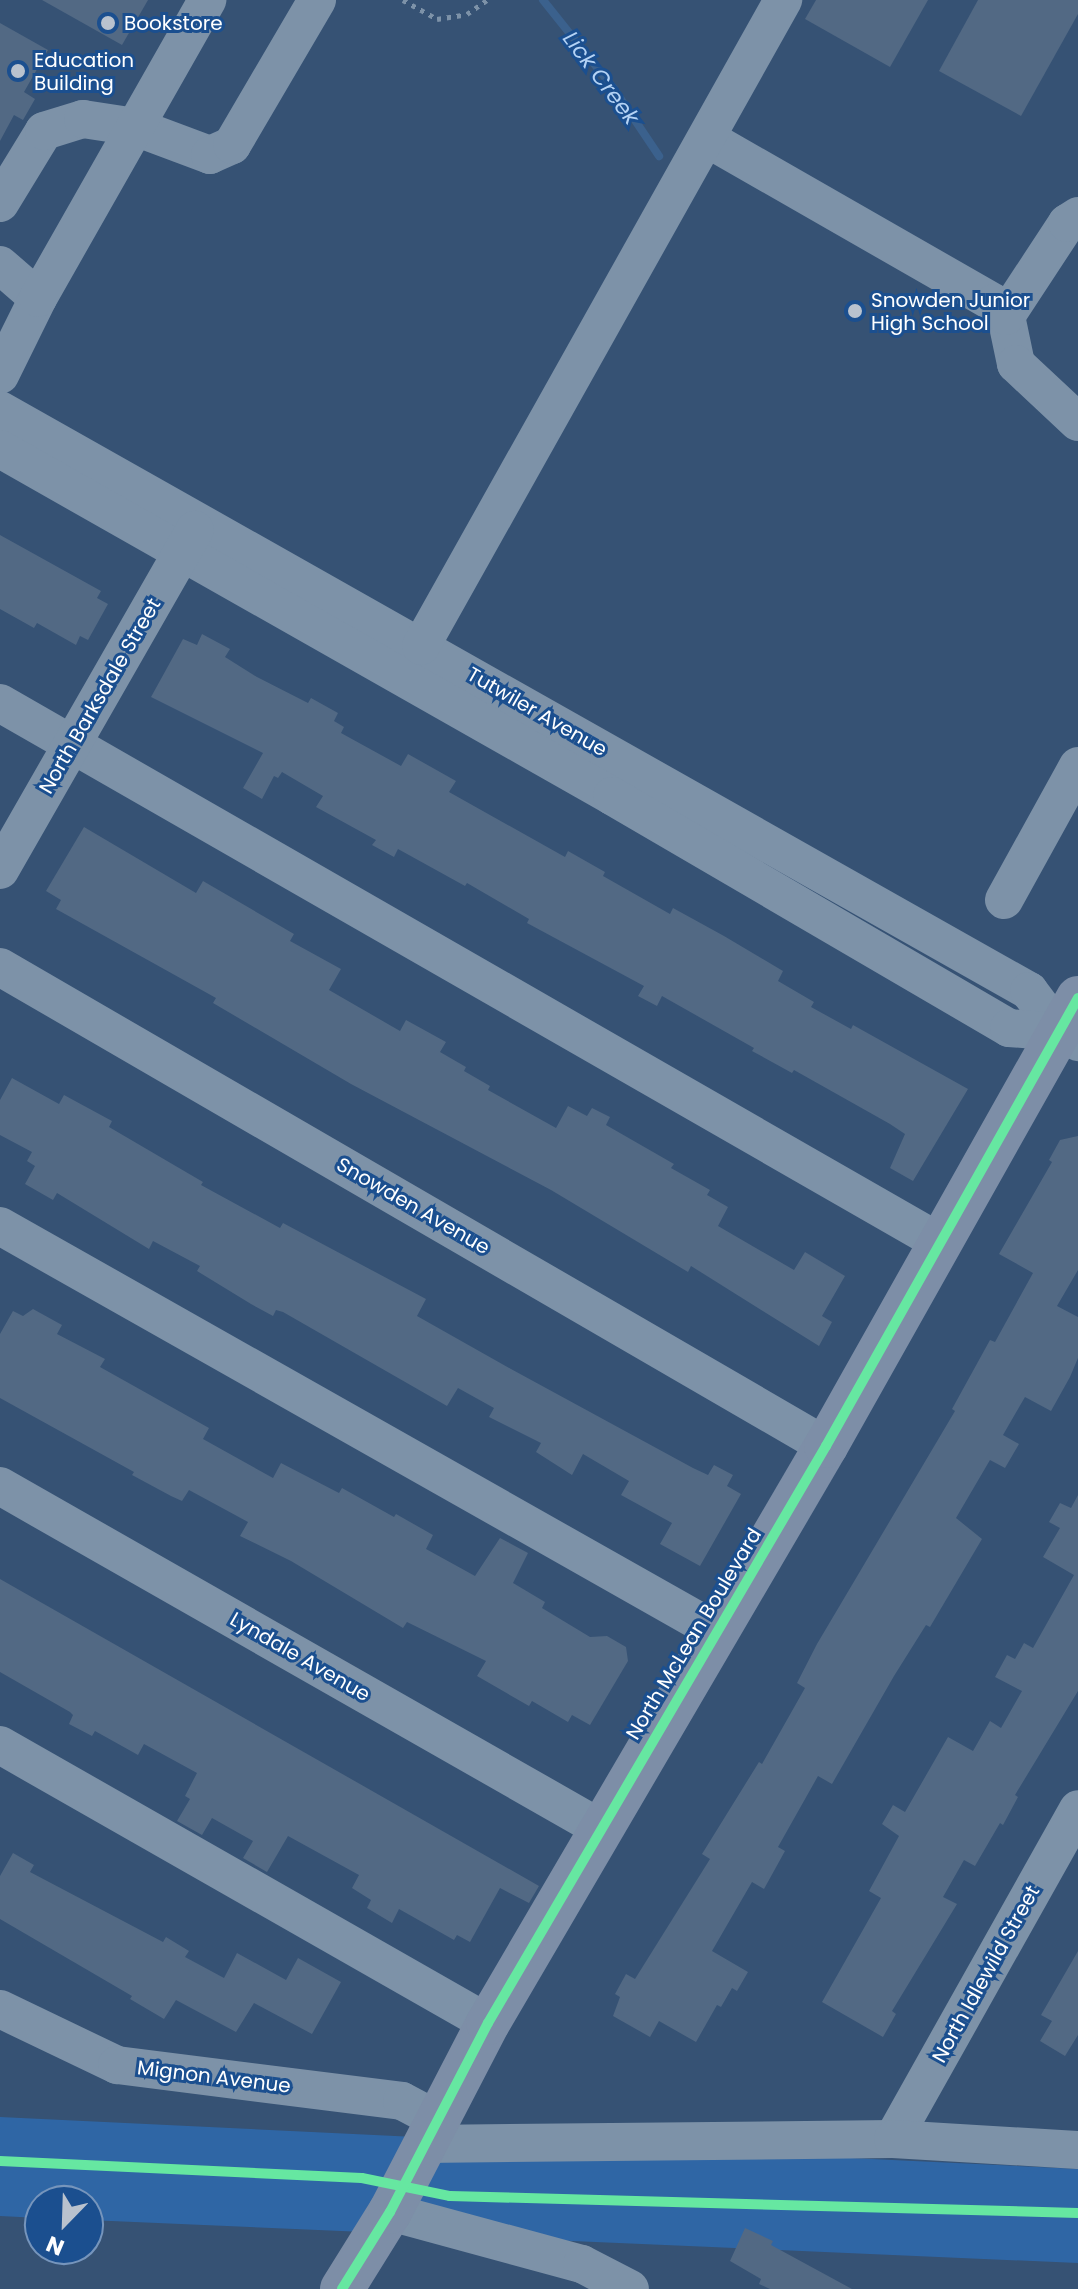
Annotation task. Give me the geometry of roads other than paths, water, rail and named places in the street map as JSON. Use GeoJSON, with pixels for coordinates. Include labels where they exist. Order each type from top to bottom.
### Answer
{"type":"FeatureCollection","features":[{"type":"Feature","properties":{"kind":"main road","name":"North McLean Boulevard"},"geometry":{"type":"LineString","coordinates":[[342,2289],[390,2212],[429,2131],[488,2023],[600,1828],[718,1632],[941,1243],[1072,1024]]}},
{"type":"Feature","properties":{"kind":"street"},"geometry":{"type":"LineString","coordinates":[[0,375],[38,298],[207,0]]}},
{"type":"Feature","properties":{"kind":"street"},"geometry":{"type":"LineString","coordinates":[[0,203],[44,131],[83,119],[135,127],[210,155],[232,145],[317,0]]}},
{"type":"Feature","properties":{"kind":"street"},"geometry":{"type":"LineString","coordinates":[[421,646],[776,14]]}},
{"type":"Feature","properties":{"kind":"street"},"geometry":{"type":"LineString","coordinates":[[708,139],[994,303],[1006,316],[1016,364],[1078,422]]}},
{"type":"Feature","properties":{"kind":"street"},"geometry":{"type":"LineString","coordinates":[[1006,316],[1067,223],[1078,216]]}},
{"type":"Feature","properties":{"kind":"street"},"geometry":{"type":"LineString","coordinates":[[0,265],[38,298]]}},
{"type":"Feature","properties":{"kind":"street","name":"Tutwiler Avenue"},"geometry":{"type":"LineString","coordinates":[[0,410],[192,536],[620,780],[1029,991],[1072,1024]]}},
{"type":"Feature","properties":{"kind":"street","name":"Tutwiler Avenue"},"geometry":{"type":"LineString","coordinates":[[0,449],[192,536],[421,646],[620,780]]}},
{"type":"Feature","properties":{"kind":"street","name":"North Barksdale Street"},"geometry":{"type":"LineString","coordinates":[[0,870],[192,536]]}},
{"type":"Feature","properties":{"kind":"street"},"geometry":{"type":"LineString","coordinates":[[0,703],[941,1243]]}},
{"type":"Feature","properties":{"kind":"street"},"geometry":{"type":"LineString","coordinates":[[1004,900],[1078,766]]}},
{"type":"Feature","properties":{"kind":"street","name":"Snowden Avenue"},"geometry":{"type":"LineString","coordinates":[[0,967],[826,1446]]}},
{"type":"Feature","properties":{"kind":"street"},"geometry":{"type":"LineString","coordinates":[[0,1226],[718,1632]]}},
{"type":"Feature","properties":{"kind":"street","name":"Lyndale Avenue"},"geometry":{"type":"LineString","coordinates":[[0,1486],[600,1828]]}},
{"type":"Feature","properties":{"kind":"street"},"geometry":{"type":"LineString","coordinates":[[0,1745],[488,2023]]}},
{"type":"Feature","properties":{"kind":"street","name":"North Idlewild Street"},"geometry":{"type":"LineString","coordinates":[[893,2139],[1078,1809]]}},
{"type":"Feature","properties":{"kind":"street","name":"Mignon Avenue"},"geometry":{"type":"LineString","coordinates":[[0,2009],[117,2065],[402,2101],[429,2131]]}},
{"type":"Feature","properties":{"kind":"street"},"geometry":{"type":"LineString","coordinates":[[429,2131],[893,2139],[1078,2150]]}},
{"type":"Feature","properties":{"kind":"street"},"geometry":{"type":"LineString","coordinates":[[390,2212],[582,2264],[630,2289]]}},
{"type":"Feature","properties":{"kind":"waterway","name":"Lick Creek"},"geometry":{"type":"LineString","coordinates":[[543,0],[614,89],[659,156]]}},
{"type":"Feature","properties":{"kind":"place","name":"Bookstore"},"geometry":{"type":"Point","coordinates":[108,23]}},
{"type":"Feature","properties":{"kind":"place","name":"Education Building"},"geometry":{"type":"Point","coordinates":[18,71]}},
{"type":"Feature","properties":{"kind":"place","name":"Snowden Junior High School"},"geometry":{"type":"Point","coordinates":[855,311]}}]}
